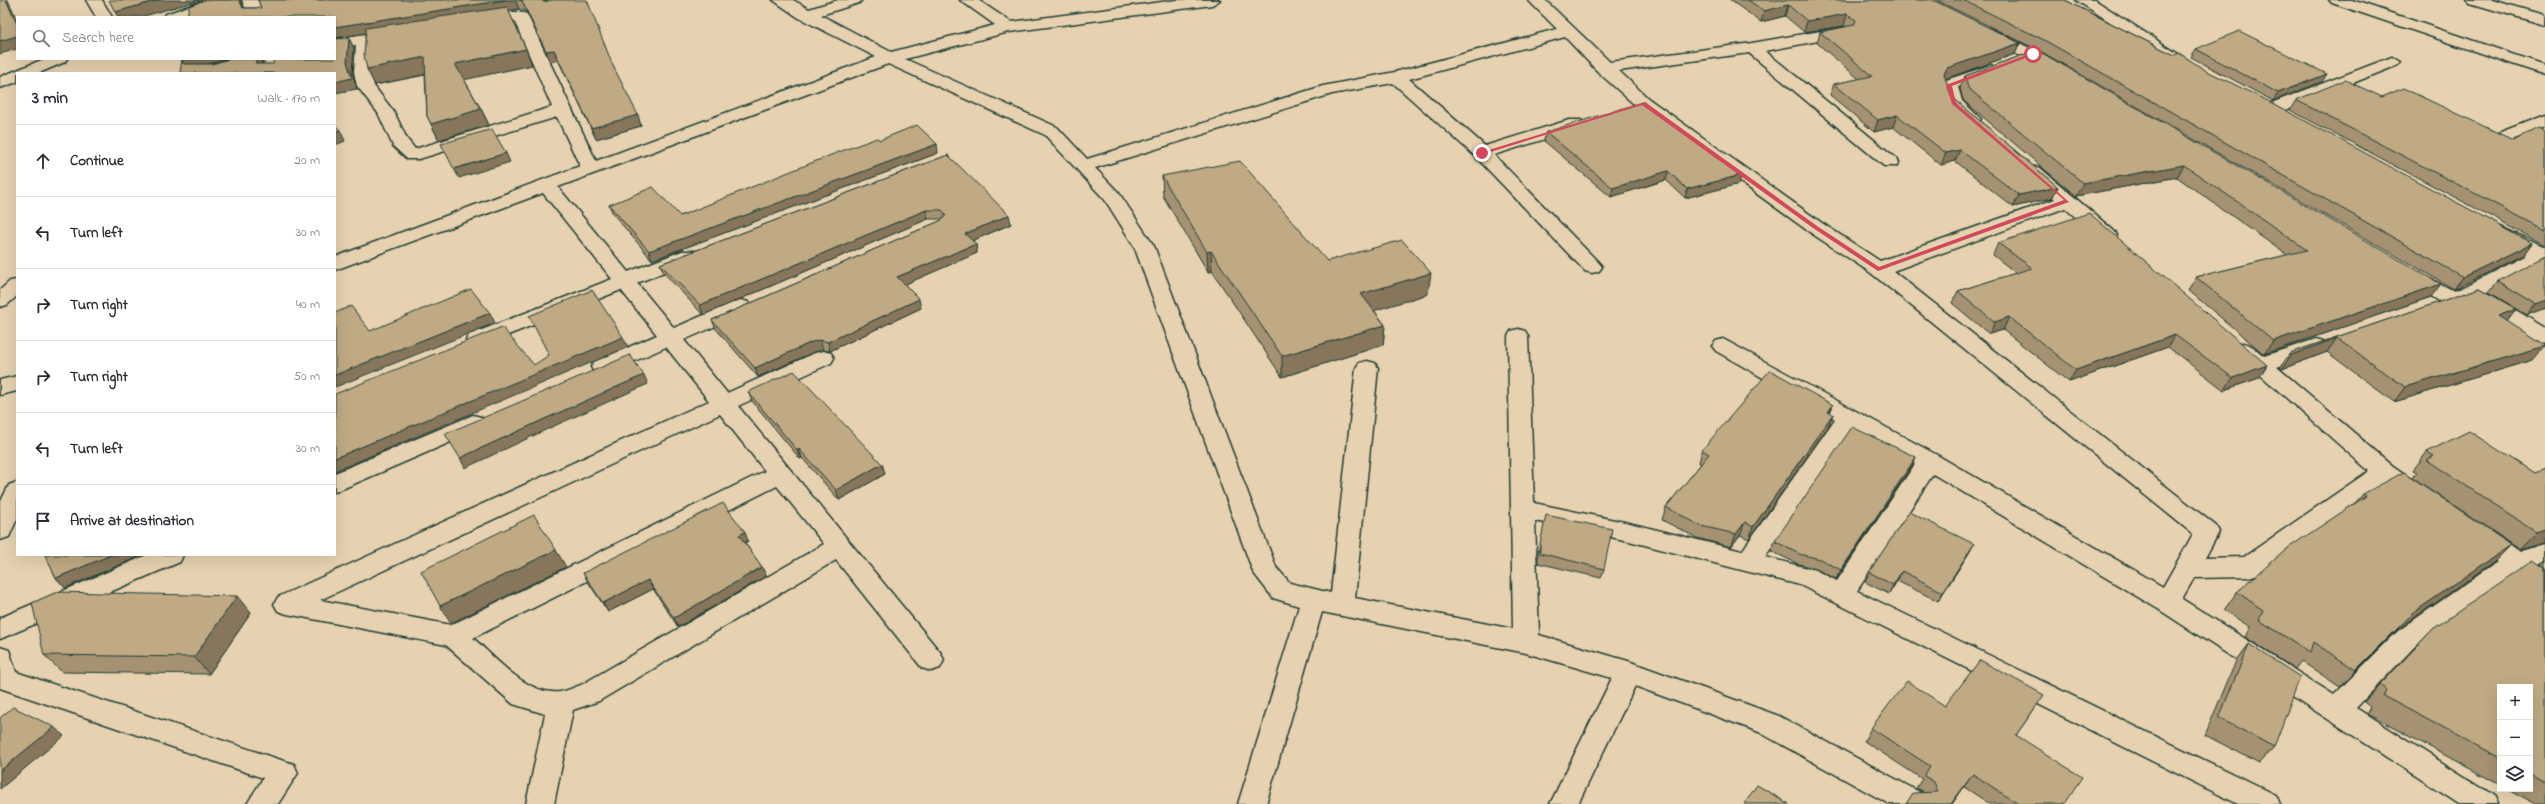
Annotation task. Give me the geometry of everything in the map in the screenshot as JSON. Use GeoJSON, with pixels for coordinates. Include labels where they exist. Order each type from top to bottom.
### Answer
{"type":"FeatureCollection","features":[{"type":"Feature","properties":{"kind":"street"},"geometry":{"type":"LineString","coordinates":[[94,0],[103,16]]}},
{"type":"Feature","properties":{"kind":"street"},"geometry":{"type":"LineString","coordinates":[[175,16],[221,0]]}},
{"type":"Feature","properties":{"kind":"street"},"geometry":{"type":"LineString","coordinates":[[250,0],[257,16]]}},
{"type":"Feature","properties":{"kind":"street"},"geometry":{"type":"LineString","coordinates":[[781,0],[804,15],[889,58],[1051,131],[1112,197],[1144,246],[1265,572],[1282,591],[1312,600],[1526,642],[1628,672],[1769,724],[1915,804]]}},
{"type":"Feature","properties":{"kind":"street"},"geometry":{"type":"LineString","coordinates":[[804,15],[854,0]]}},
{"type":"Feature","properties":{"kind":"street"},"geometry":{"type":"LineString","coordinates":[[968,0],[1008,27]]}},
{"type":"Feature","properties":{"kind":"street"},"geometry":{"type":"LineString","coordinates":[[336,264],[546,184],[889,58],[1008,27],[1212,0]]}},
{"type":"Feature","properties":{"kind":"street"},"geometry":{"type":"LineString","coordinates":[[1536,0],[1604,68],[1643,103],[1815,227],[1878,269],[2207,532],[2168,602]]}},
{"type":"Feature","properties":{"kind":"street"},"geometry":{"type":"LineString","coordinates":[[2084,0],[2193,68]]}},
{"type":"Feature","properties":{"kind":"street"},"geometry":{"type":"LineString","coordinates":[[2337,0],[2545,70]]}},
{"type":"Feature","properties":{"kind":"street"},"geometry":{"type":"LineString","coordinates":[[2475,0],[2545,20]]}},
{"type":"Feature","properties":{"kind":"street"},"geometry":{"type":"LineString","coordinates":[[465,23],[519,15],[590,168]]}},
{"type":"Feature","properties":{"kind":"street"},"geometry":{"type":"LineString","coordinates":[[1977,27],[2033,54],[2068,74]]}},
{"type":"Feature","properties":{"kind":"street"},"geometry":{"type":"LineString","coordinates":[[336,44],[411,31]]}},
{"type":"Feature","properties":{"kind":"street"},"geometry":{"type":"LineString","coordinates":[[1083,166],[1329,90],[1397,77],[1567,31]]}},
{"type":"Feature","properties":{"kind":"street"},"geometry":{"type":"LineString","coordinates":[[1604,68],[1752,48],[1844,32]]}},
{"type":"Feature","properties":{"kind":"street"},"geometry":{"type":"LineString","coordinates":[[364,38],[363,80],[374,102],[382,106],[402,148],[412,155],[562,110]]}},
{"type":"Feature","properties":{"kind":"street"},"geometry":{"type":"LineString","coordinates":[[1752,48],[1890,162]]}},
{"type":"Feature","properties":{"kind":"street"},"geometry":{"type":"LineString","coordinates":[[1984,129],[1954,103],[1949,85],[2033,54]]}},
{"type":"Feature","properties":{"kind":"street"},"geometry":{"type":"LineString","coordinates":[[26,72],[56,60]]}},
{"type":"Feature","properties":{"kind":"street"},"geometry":{"type":"LineString","coordinates":[[271,72],[272,60]]}},
{"type":"Feature","properties":{"kind":"street"},"geometry":{"type":"LineString","coordinates":[[2293,120],[2266,106],[2392,62]]}},
{"type":"Feature","properties":{"kind":"street"},"geometry":{"type":"LineString","coordinates":[[0,83],[16,76]]}},
{"type":"Feature","properties":{"kind":"street"},"geometry":{"type":"LineString","coordinates":[[1397,77],[1482,153],[1592,267]]}},
{"type":"Feature","properties":{"kind":"street"},"geometry":{"type":"LineString","coordinates":[[1621,110],[1643,103]]}},
{"type":"Feature","properties":{"kind":"street"},"geometry":{"type":"LineString","coordinates":[[1482,153],[1592,119]]}},
{"type":"Feature","properties":{"kind":"street"},"geometry":{"type":"LineString","coordinates":[[2499,139],[2545,120]]}},
{"type":"Feature","properties":{"kind":"street"},"geometry":{"type":"LineString","coordinates":[[2020,160],[2122,247]]}},
{"type":"Feature","properties":{"kind":"street"},"geometry":{"type":"LineString","coordinates":[[546,184],[669,338],[932,660]]}},
{"type":"Feature","properties":{"kind":"street"},"geometry":{"type":"LineString","coordinates":[[1878,269],[2068,201]]}},
{"type":"Feature","properties":{"kind":"street"},"geometry":{"type":"LineString","coordinates":[[2487,225],[2544,255]]}},
{"type":"Feature","properties":{"kind":"street"},"geometry":{"type":"LineString","coordinates":[[460,346],[704,249]]}},
{"type":"Feature","properties":{"kind":"street"},"geometry":{"type":"LineString","coordinates":[[2429,306],[2471,292],[2544,255]]}},
{"type":"Feature","properties":{"kind":"street"},"geometry":{"type":"LineString","coordinates":[[2396,266],[2451,298]]}},
{"type":"Feature","properties":{"kind":"street"},"geometry":{"type":"LineString","coordinates":[[0,300],[16,287]]}},
{"type":"Feature","properties":{"kind":"street"},"geometry":{"type":"LineString","coordinates":[[2471,292],[2545,337]]}},
{"type":"Feature","properties":{"kind":"street"},"geometry":{"type":"LineString","coordinates":[[582,376],[756,301]]}},
{"type":"Feature","properties":{"kind":"street"},"geometry":{"type":"LineString","coordinates":[[2224,334],[2385,472],[2431,503]]}},
{"type":"Feature","properties":{"kind":"street"},"geometry":{"type":"LineString","coordinates":[[1518,336],[1526,642]]}},
{"type":"Feature","properties":{"kind":"street"},"geometry":{"type":"LineString","coordinates":[[2261,365],[2334,340]]}},
{"type":"Feature","properties":{"kind":"street"},"geometry":{"type":"LineString","coordinates":[[1723,346],[1929,461],[2168,602],[2483,804]]}},
{"type":"Feature","properties":{"kind":"street"},"geometry":{"type":"LineString","coordinates":[[823,358],[287,604],[453,636],[522,696],[546,703],[561,703],[590,693],[839,547]]}},
{"type":"Feature","properties":{"kind":"street"},"geometry":{"type":"LineString","coordinates":[[1342,606],[1367,368]]}},
{"type":"Feature","properties":{"kind":"street"},"geometry":{"type":"LineString","coordinates":[[0,388],[16,383]]}},
{"type":"Feature","properties":{"kind":"street"},"geometry":{"type":"LineString","coordinates":[[1748,562],[1849,416]]}},
{"type":"Feature","properties":{"kind":"street"},"geometry":{"type":"LineString","coordinates":[[336,483],[488,417]]}},
{"type":"Feature","properties":{"kind":"street"},"geometry":{"type":"LineString","coordinates":[[1842,594],[1929,461]]}},
{"type":"Feature","properties":{"kind":"street"},"geometry":{"type":"LineString","coordinates":[[2187,568],[2248,567],[2385,472]]}},
{"type":"Feature","properties":{"kind":"street"},"geometry":{"type":"LineString","coordinates":[[453,636],[780,474]]}},
{"type":"Feature","properties":{"kind":"street"},"geometry":{"type":"LineString","coordinates":[[0,531],[16,493]]}},
{"type":"Feature","properties":{"kind":"street"},"geometry":{"type":"LineString","coordinates":[[1523,510],[1629,532],[1806,576],[2266,804]]}},
{"type":"Feature","properties":{"kind":"street"},"geometry":{"type":"LineString","coordinates":[[2463,526],[2545,582]]}},
{"type":"Feature","properties":{"kind":"street"},"geometry":{"type":"LineString","coordinates":[[0,535],[16,528]]}},
{"type":"Feature","properties":{"kind":"street"},"geometry":{"type":"LineString","coordinates":[[2336,711],[2407,638],[2515,562],[2545,552]]}},
{"type":"Feature","properties":{"kind":"street"},"geometry":{"type":"LineString","coordinates":[[0,629],[168,556]]}},
{"type":"Feature","properties":{"kind":"street"},"geometry":{"type":"LineString","coordinates":[[1252,804],[1312,600]]}},
{"type":"Feature","properties":{"kind":"street"},"geometry":{"type":"LineString","coordinates":[[0,658],[5,679],[284,773],[261,804]]}},
{"type":"Feature","properties":{"kind":"street"},"geometry":{"type":"LineString","coordinates":[[1564,804],[1628,672]]}},
{"type":"Feature","properties":{"kind":"street"},"geometry":{"type":"LineString","coordinates":[[540,804],[561,703]]}},
{"type":"Feature","properties":{"kind":"building"},"geometry":{"type":"Polygon","coordinates":[[[0,0],[6,0],[16,22],[16,36],[0,41],[0,0]]]}},
{"type":"Feature","properties":{"kind":"building"},"geometry":{"type":"Polygon","coordinates":[[[109,0],[159,0],[115,12],[109,0]]]}},
{"type":"Feature","properties":{"kind":"building"},"geometry":{"type":"Polygon","coordinates":[[[205,0],[239,0],[243,8],[261,8],[258,0],[505,0],[336,27],[336,16],[187,16],[189,6],[205,0]]]}},
{"type":"Feature","properties":{"kind":"building"},"geometry":{"type":"Polygon","coordinates":[[[519,0],[543,0],[543,2],[552,0],[587,0],[613,66],[638,115],[591,128],[554,50],[546,51],[522,1],[519,0]]]}},
{"type":"Feature","properties":{"kind":"building"},"geometry":{"type":"Polygon","coordinates":[[[1748,0],[1933,0],[2020,43],[1947,68],[1944,74],[1951,96],[2058,187],[2019,195],[1960,150],[1946,153],[1897,115],[1878,120],[1834,84],[1872,76],[1820,32],[1854,25],[1856,20],[1847,14],[1807,21],[1788,5],[1764,11],[1748,0]]]}},
{"type":"Feature","properties":{"kind":"building"},"geometry":{"type":"Polygon","coordinates":[[[1963,0],[2065,0],[2162,49],[2175,55],[2179,53],[2205,70],[2272,103],[2532,243],[2463,277],[2044,40],[1963,0]]]}},
{"type":"Feature","properties":{"kind":"building"},"geometry":{"type":"Polygon","coordinates":[[[507,7],[526,49],[455,64],[481,109],[431,124],[427,116],[425,57],[367,69],[364,55],[366,28],[507,7]]]}},
{"type":"Feature","properties":{"kind":"building"},"geometry":{"type":"Polygon","coordinates":[[[2239,31],[2327,74],[2278,93],[2196,49],[2239,31]]]}},
{"type":"Feature","properties":{"kind":"building"},"geometry":{"type":"Polygon","coordinates":[[[349,38],[347,62],[352,78],[336,82],[336,72],[180,72],[182,60],[183,60],[182,62],[184,64],[212,64],[226,60],[256,60],[256,64],[273,64],[274,60],[336,60],[336,39],[349,38]]]}},
{"type":"Feature","properties":{"kind":"building"},"geometry":{"type":"Polygon","coordinates":[[[2037,50],[2441,284],[2273,341],[2196,277],[2307,250],[2184,165],[2083,183],[1968,88],[1965,76],[2037,50]]]}},
{"type":"Feature","properties":{"kind":"building"},"geometry":{"type":"Polygon","coordinates":[[[2345,80],[2382,97],[2403,88],[2513,140],[2539,127],[2545,130],[2545,230],[2296,100],[2345,80]]]}},
{"type":"Feature","properties":{"kind":"building"},"geometry":{"type":"Polygon","coordinates":[[[1643,102],[1741,175],[1687,189],[1668,171],[1613,188],[1546,132],[1643,102]]]}},
{"type":"Feature","properties":{"kind":"building"},"geometry":{"type":"Polygon","coordinates":[[[917,125],[937,144],[649,251],[609,205],[653,187],[680,216],[831,155],[877,138],[880,140],[917,125]]]}},
{"type":"Feature","properties":{"kind":"building"},"geometry":{"type":"Polygon","coordinates":[[[336,126],[340,130],[336,132],[336,126]]]}},
{"type":"Feature","properties":{"kind":"building"},"geometry":{"type":"Polygon","coordinates":[[[492,129],[506,153],[454,169],[441,144],[492,129]]]}},
{"type":"Feature","properties":{"kind":"building"},"geometry":{"type":"Polygon","coordinates":[[[948,155],[1009,215],[965,234],[976,244],[897,277],[919,299],[828,342],[820,340],[812,342],[755,368],[712,320],[942,220],[946,215],[942,210],[926,210],[700,305],[660,264],[948,155]]]}},
{"type":"Feature","properties":{"kind":"building"},"geometry":{"type":"Polygon","coordinates":[[[1240,161],[1327,261],[1402,240],[1431,273],[1361,294],[1385,325],[1282,356],[1211,251],[1207,252],[1162,176],[1240,161]]]}},
{"type":"Feature","properties":{"kind":"building"},"geometry":{"type":"Polygon","coordinates":[[[2089,213],[2267,365],[2233,378],[2175,335],[2076,370],[2009,317],[1995,322],[1958,291],[2032,268],[1998,243],[2089,213]]]}},
{"type":"Feature","properties":{"kind":"building"},"geometry":{"type":"Polygon","coordinates":[[[2545,256],[2545,300],[2536,304],[2498,281],[2545,256]]]}},
{"type":"Feature","properties":{"kind":"building"},"geometry":{"type":"Polygon","coordinates":[[[2480,288],[2516,309],[2498,316],[2545,346],[2405,387],[2337,338],[2291,355],[2290,353],[2480,288]]]}},
{"type":"Feature","properties":{"kind":"building"},"geometry":{"type":"Polygon","coordinates":[[[471,289],[490,313],[336,375],[336,313],[351,306],[370,331],[471,289]]]}},
{"type":"Feature","properties":{"kind":"building"},"geometry":{"type":"Polygon","coordinates":[[[592,290],[623,337],[336,458],[336,394],[502,327],[534,365],[549,355],[529,316],[592,290]]]}},
{"type":"Feature","properties":{"kind":"building"},"geometry":{"type":"Polygon","coordinates":[[[630,355],[644,375],[460,458],[445,434],[630,355]]]}},
{"type":"Feature","properties":{"kind":"building"},"geometry":{"type":"Polygon","coordinates":[[[1770,370],[1833,405],[1828,412],[1833,414],[1753,527],[1745,522],[1736,534],[1701,526],[1666,507],[1709,454],[1702,450],[1770,370]]]}},
{"type":"Feature","properties":{"kind":"building"},"geometry":{"type":"Polygon","coordinates":[[[794,371],[882,464],[836,490],[799,449],[797,450],[748,392],[794,371]]]}},
{"type":"Feature","properties":{"kind":"building"},"geometry":{"type":"Polygon","coordinates":[[[1852,427],[1916,457],[1841,570],[1820,559],[1799,554],[1775,541],[1852,427]]]}},
{"type":"Feature","properties":{"kind":"building"},"geometry":{"type":"Polygon","coordinates":[[[2469,431],[2534,473],[2545,468],[2545,529],[2536,532],[2427,460],[2434,456],[2427,452],[2469,431]]]}},
{"type":"Feature","properties":{"kind":"building"},"geometry":{"type":"Polygon","coordinates":[[[2404,472],[2511,545],[2413,613],[2356,670],[2313,642],[2310,652],[2259,620],[2263,610],[2237,592],[2288,548],[2366,496],[2363,494],[2404,472]]]}},
{"type":"Feature","properties":{"kind":"building"},"geometry":{"type":"Polygon","coordinates":[[[723,503],[745,532],[739,535],[762,567],[674,618],[648,580],[603,603],[583,573],[723,503]]]}},
{"type":"Feature","properties":{"kind":"building"},"geometry":{"type":"Polygon","coordinates":[[[1909,512],[1974,544],[1943,592],[1902,571],[1893,585],[1869,572],[1909,512]]]}},
{"type":"Feature","properties":{"kind":"building"},"geometry":{"type":"Polygon","coordinates":[[[534,515],[556,550],[440,606],[421,571],[534,515]]]}},
{"type":"Feature","properties":{"kind":"building"},"geometry":{"type":"Polygon","coordinates":[[[1546,515],[1612,529],[1604,569],[1540,553],[1540,544],[1546,515]]]}},
{"type":"Feature","properties":{"kind":"building"},"geometry":{"type":"Polygon","coordinates":[[[45,556],[109,556],[56,578],[45,556]]]}},
{"type":"Feature","properties":{"kind":"building"},"geometry":{"type":"Polygon","coordinates":[[[2533,560],[2545,568],[2545,782],[2533,776],[2533,684],[2497,684],[2497,756],[2383,696],[2386,690],[2380,685],[2433,629],[2533,560]]]}},
{"type":"Feature","properties":{"kind":"building"},"geometry":{"type":"Polygon","coordinates":[[[57,592],[237,596],[194,657],[44,655],[32,603],[57,592]]]}},
{"type":"Feature","properties":{"kind":"building"},"geometry":{"type":"Polygon","coordinates":[[[2249,644],[2300,677],[2274,747],[2219,718],[2249,644]]]}},
{"type":"Feature","properties":{"kind":"building"},"geometry":{"type":"Polygon","coordinates":[[[1980,660],[2044,695],[2016,735],[2082,777],[2064,804],[2018,804],[1973,774],[1951,804],[1906,804],[1913,793],[1938,792],[1934,782],[1924,776],[1930,766],[1871,728],[1907,681],[1945,706],[1980,660]]]}},
{"type":"Feature","properties":{"kind":"building"},"geometry":{"type":"Polygon","coordinates":[[[13,707],[54,727],[0,771],[0,718],[13,707]]]}},
{"type":"Feature","properties":{"kind":"building"},"geometry":{"type":"Polygon","coordinates":[[[1757,785],[1789,804],[1744,804],[1757,785]]]}},
{"type":"Feature","properties":{"kind":"route"},"geometry":{"type":"LineString","coordinates":[[1482,153],[1643,103],[1815,227],[1878,269],[2068,201],[1954,103],[1949,85],[2033,54]]}}]}
